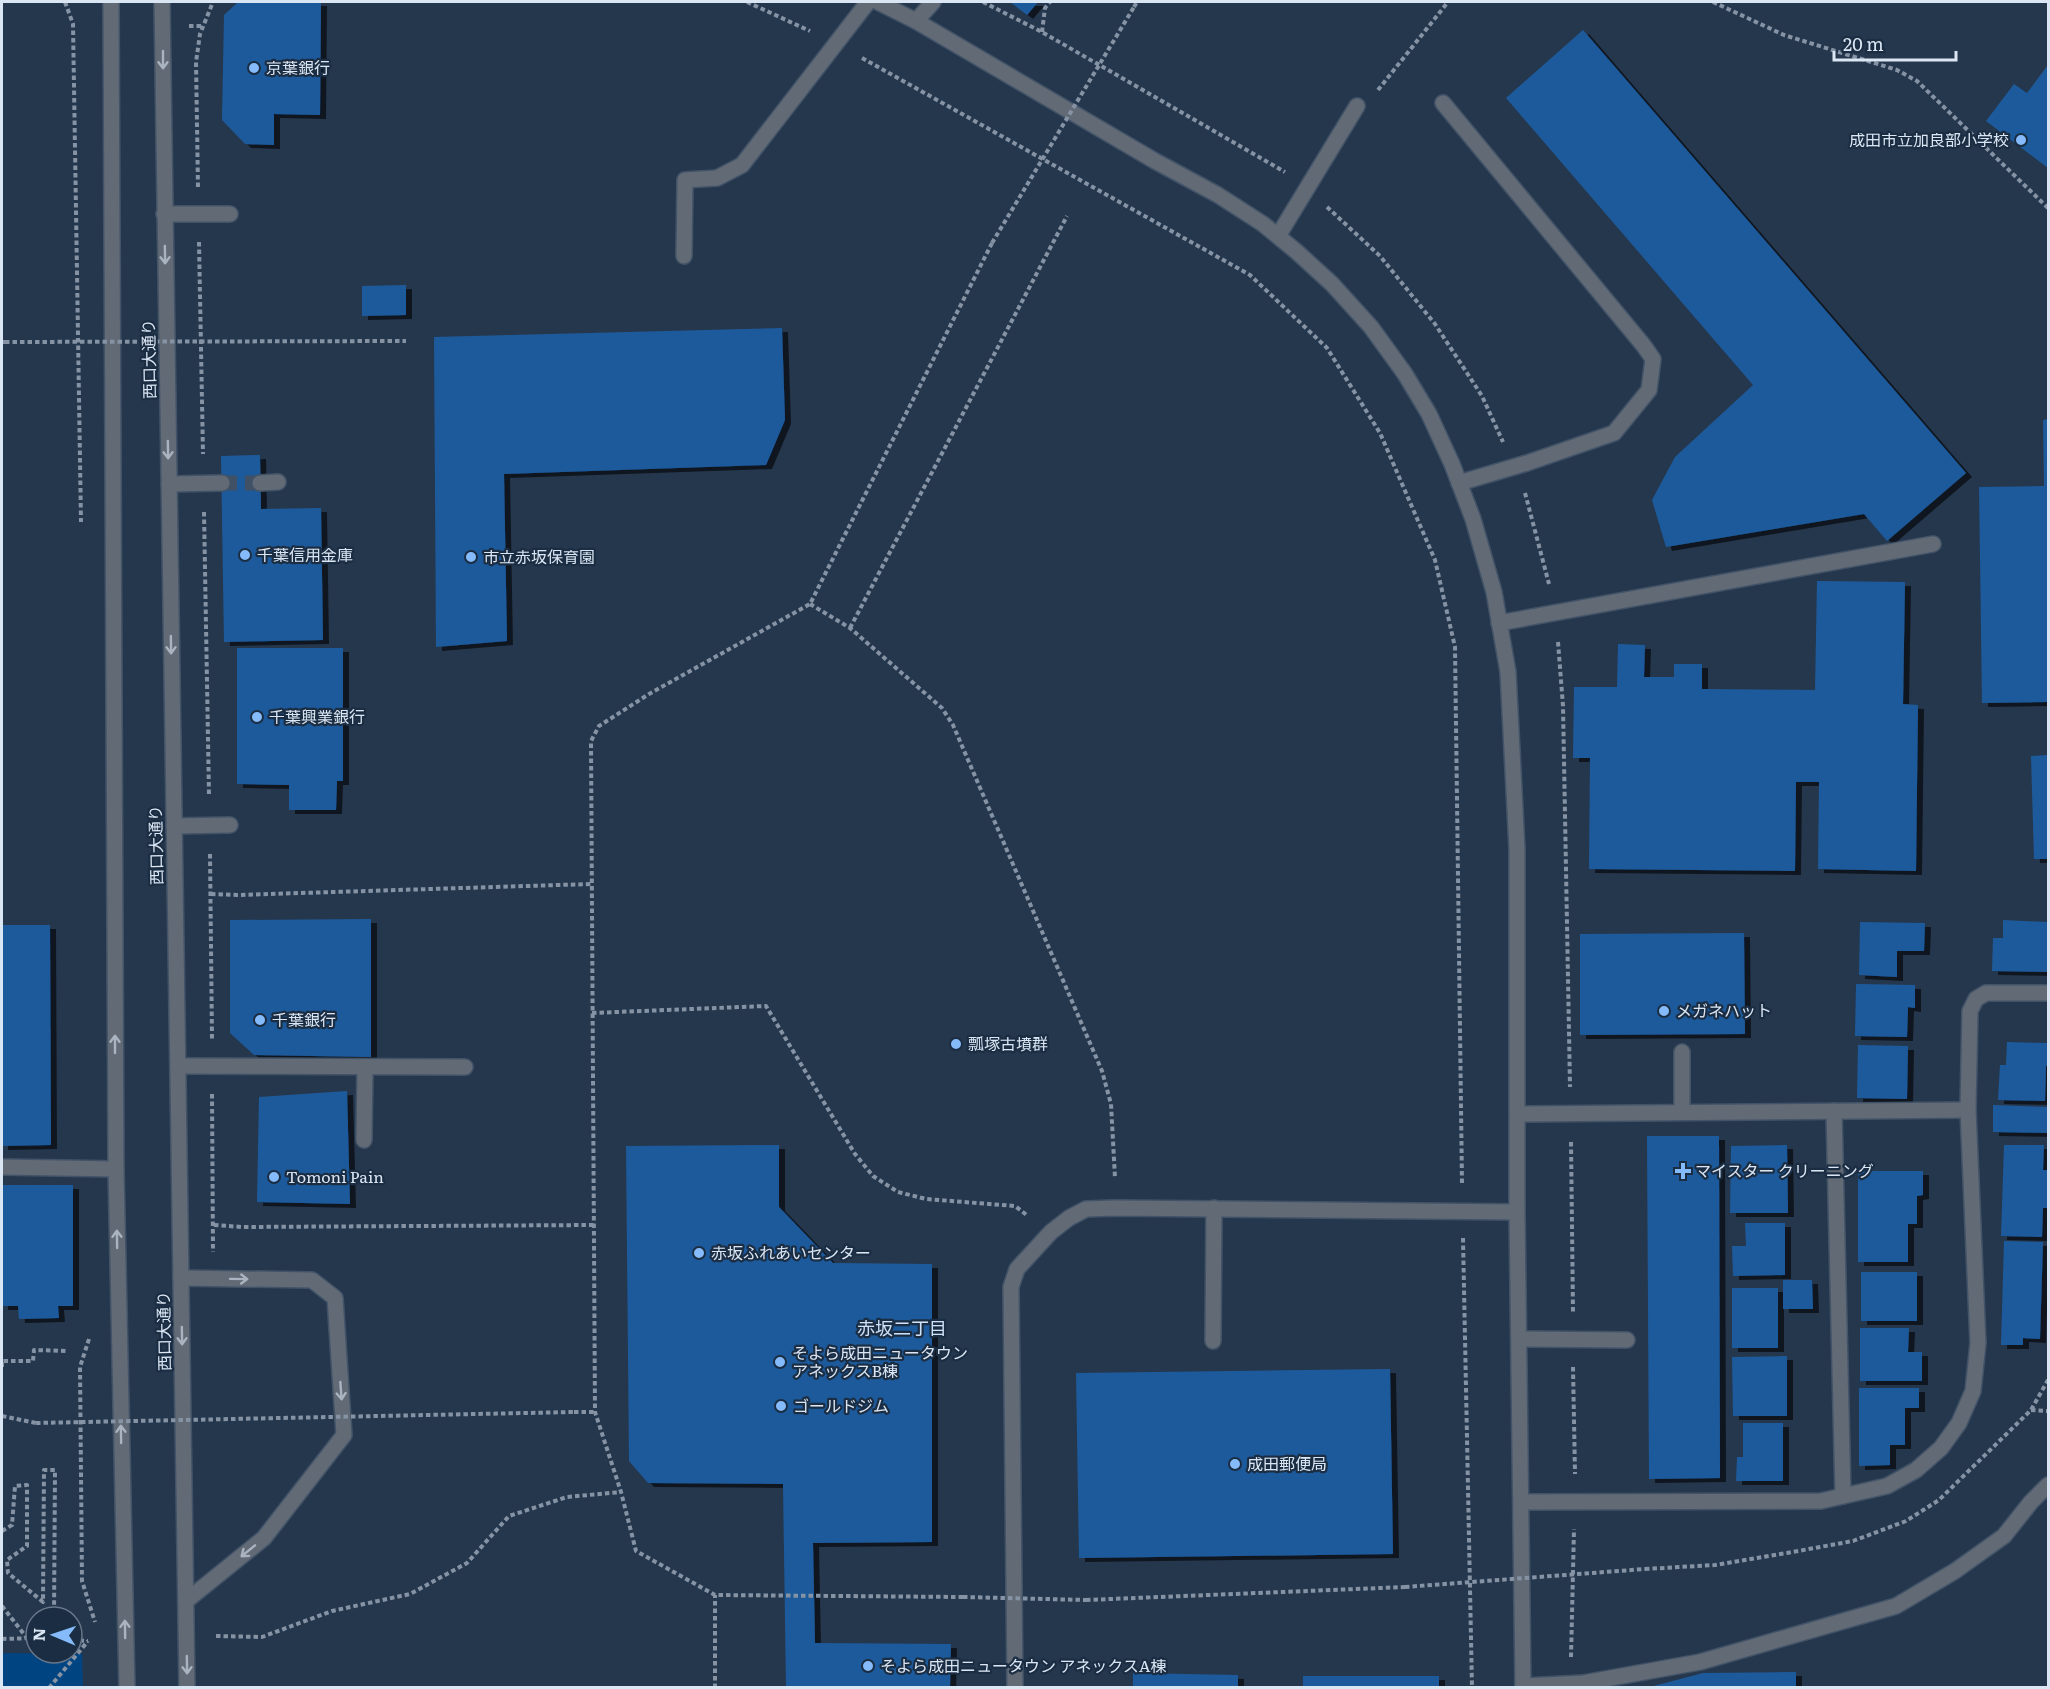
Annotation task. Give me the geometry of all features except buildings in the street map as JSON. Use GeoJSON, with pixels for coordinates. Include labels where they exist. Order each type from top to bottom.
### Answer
{"type":"FeatureCollection","features":[{"type":"Feature","properties":{"kind":"street"},"geometry":{"type":"LineString","coordinates":[[111,2],[116,1169],[127,1688]]}},
{"type":"Feature","properties":{"kind":"street","name":"西口大通り"},"geometry":{"type":"LineString","coordinates":[[162,2],[187,1688]]}},
{"type":"Feature","properties":{"kind":"street"},"geometry":{"type":"LineString","coordinates":[[684,256],[685,180],[717,178],[742,165],[868,2]]}},
{"type":"Feature","properties":{"kind":"street"},"geometry":{"type":"LineString","coordinates":[[878,2],[916,21],[1155,161],[1218,195],[1278,236],[1332,284],[1371,327],[1405,374],[1429,414],[1459,483],[1494,592],[1508,672],[1517,849],[1517,1212],[1523,1687],[1570,1684],[1700,1662],[1896,1606],[1955,1571],[2004,1536],[2031,1502],[2049,1485]]}},
{"type":"Feature","properties":{"kind":"street"},"geometry":{"type":"LineString","coordinates":[[916,21],[933,2]]}},
{"type":"Feature","properties":{"kind":"street"},"geometry":{"type":"LineString","coordinates":[[1443,103],[1653,359],[1649,390],[1614,433],[1459,483]]}},
{"type":"Feature","properties":{"kind":"street"},"geometry":{"type":"LineString","coordinates":[[1278,236],[1357,106]]}},
{"type":"Feature","properties":{"kind":"street"},"geometry":{"type":"LineString","coordinates":[[164,214],[230,214]]}},
{"type":"Feature","properties":{"kind":"street"},"geometry":{"type":"LineString","coordinates":[[260,483],[278,482]]}},
{"type":"Feature","properties":{"kind":"street"},"geometry":{"type":"LineString","coordinates":[[169,484],[222,483]]}},
{"type":"Feature","properties":{"kind":"street"},"geometry":{"type":"LineString","coordinates":[[1499,622],[1933,544]]}},
{"type":"Feature","properties":{"kind":"street"},"geometry":{"type":"LineString","coordinates":[[174,826],[230,825]]}},
{"type":"Feature","properties":{"kind":"street"},"geometry":{"type":"LineString","coordinates":[[1521,1502],[1821,1501],[1887,1486],[1916,1470],[1941,1448],[1959,1423],[1973,1391],[1978,1342],[1968,1110],[1970,1011],[1976,999],[1986,993],[2049,993]]}},
{"type":"Feature","properties":{"kind":"street"},"geometry":{"type":"LineString","coordinates":[[1682,1052],[1682,1112]]}},
{"type":"Feature","properties":{"kind":"street"},"geometry":{"type":"LineString","coordinates":[[177,1066],[465,1067]]}},
{"type":"Feature","properties":{"kind":"street"},"geometry":{"type":"LineString","coordinates":[[364,1140],[365,1067]]}},
{"type":"Feature","properties":{"kind":"street"},"geometry":{"type":"LineString","coordinates":[[1518,1114],[1968,1110]]}},
{"type":"Feature","properties":{"kind":"street"},"geometry":{"type":"LineString","coordinates":[[1834,1111],[1843,1496]]}},
{"type":"Feature","properties":{"kind":"street"},"geometry":{"type":"LineString","coordinates":[[2,1167],[116,1169]]}},
{"type":"Feature","properties":{"kind":"street"},"geometry":{"type":"LineString","coordinates":[[1214,1208],[1214,1341]]}},
{"type":"Feature","properties":{"kind":"street"},"geometry":{"type":"LineString","coordinates":[[1015,1688],[1011,1287],[1017,1269],[1051,1232],[1069,1218],[1086,1209],[1214,1208],[1517,1212]]}},
{"type":"Feature","properties":{"kind":"street"},"geometry":{"type":"LineString","coordinates":[[181,1278],[312,1280],[335,1298],[344,1435],[264,1538],[186,1601]]}},
{"type":"Feature","properties":{"kind":"street"},"geometry":{"type":"LineString","coordinates":[[1519,1339],[1627,1340]]}},
{"type":"Feature","properties":{"kind":"path"},"geometry":{"type":"LineString","coordinates":[[747,2],[836,44],[1250,275],[1327,348],[1380,433],[1435,560],[1455,647],[1462,1211],[1472,1688]]}},
{"type":"Feature","properties":{"kind":"path"},"geometry":{"type":"LineString","coordinates":[[983,2],[1042,32],[1286,172],[1308,188],[1380,256],[1435,324],[1482,396],[1528,501],[1556,612],[1563,706],[1571,1113],[1575,1502],[1570,1684]]}},
{"type":"Feature","properties":{"kind":"path"},"geometry":{"type":"LineString","coordinates":[[1042,32],[1045,8],[1050,2]]}},
{"type":"Feature","properties":{"kind":"path"},"geometry":{"type":"LineString","coordinates":[[1137,2],[992,243],[810,604],[649,694],[599,726],[591,741],[595,1412],[621,1492],[636,1551],[715,1595],[1086,1600],[1405,1587],[1645,1569]]}},
{"type":"Feature","properties":{"kind":"path"},"geometry":{"type":"LineString","coordinates":[[1357,106],[1372,97],[1448,2]]}},
{"type":"Feature","properties":{"kind":"path"},"geometry":{"type":"LineString","coordinates":[[1713,2],[1784,35],[1897,70],[1917,81],[2049,208]]}},
{"type":"Feature","properties":{"kind":"path"},"geometry":{"type":"LineString","coordinates":[[850,628],[1067,216]]}},
{"type":"Feature","properties":{"kind":"path"},"geometry":{"type":"LineString","coordinates":[[3,342],[406,341]]}},
{"type":"Feature","properties":{"kind":"path"},"geometry":{"type":"LineString","coordinates":[[810,604],[850,628],[942,708],[953,725],[1102,1071],[1111,1104],[1115,1169],[1114,1208]]}},
{"type":"Feature","properties":{"kind":"path"},"geometry":{"type":"LineString","coordinates":[[211,894],[591,884]]}},
{"type":"Feature","properties":{"kind":"path"},"geometry":{"type":"LineString","coordinates":[[592,1013],[766,1006],[855,1154],[873,1176],[898,1192],[926,1200],[1015,1206],[1051,1232]]}},
{"type":"Feature","properties":{"kind":"path"},"geometry":{"type":"LineString","coordinates":[[213,1225],[242,1227],[594,1225]]}},
{"type":"Feature","properties":{"kind":"path"},"geometry":{"type":"LineString","coordinates":[[2,1367],[2,1360],[33,1361],[34,1350],[68,1351]]}},
{"type":"Feature","properties":{"kind":"path"},"geometry":{"type":"LineString","coordinates":[[2049,1380],[2031,1410],[2049,1411]]}},
{"type":"Feature","properties":{"kind":"path"},"geometry":{"type":"LineString","coordinates":[[2,1416],[36,1423],[595,1412]]}},
{"type":"Feature","properties":{"kind":"path"},"geometry":{"type":"LineString","coordinates":[[2,1531],[12,1525],[15,1486],[27,1485],[27,1546],[7,1560],[8,1573],[43,1602],[44,1470],[55,1470],[54,1605]]}},
{"type":"Feature","properties":{"kind":"path"},"geometry":{"type":"LineString","coordinates":[[216,1636],[262,1637],[332,1611],[411,1594],[467,1563],[509,1516],[567,1497],[621,1492]]}},
{"type":"Feature","properties":{"kind":"path"},"geometry":{"type":"LineString","coordinates":[[715,1595],[715,1688]]}},
{"type":"Feature","properties":{"kind":"path"},"geometry":{"type":"LineString","coordinates":[[2,1606],[24,1634]]}},
{"type":"Feature","properties":{"kind":"path"},"geometry":{"type":"LineString","coordinates":[[2,1639],[24,1638]]}},
{"type":"Feature","properties":{"kind":"path"},"geometry":{"type":"LineString","coordinates":[[49,1688],[68,1665]]}},
{"type":"Feature","properties":{"kind":"shaded area"},"geometry":{"type":"Polygon","coordinates":[[[2,1653],[24,1653],[24,1665],[82,1665],[83,1687],[2,1687],[2,1653]]]}},
{"type":"Feature","properties":{"kind":"tunnel"},"geometry":{"type":"LineString","coordinates":[[222,483],[260,483]]}},
{"type":"Feature","properties":{"kind":"place","name":"京葉銀行"},"geometry":{"type":"Point","coordinates":[254,68]}},
{"type":"Feature","properties":{"kind":"place","name":"成田市立加良部小学校"},"geometry":{"type":"Point","coordinates":[2021,140]}},
{"type":"Feature","properties":{"kind":"place","name":"千葉信用金庫"},"geometry":{"type":"Point","coordinates":[245,555]}},
{"type":"Feature","properties":{"kind":"place","name":"市立赤坂保育園"},"geometry":{"type":"Point","coordinates":[471,557]}},
{"type":"Feature","properties":{"kind":"place","name":"千葉興業銀行"},"geometry":{"type":"Point","coordinates":[257,717]}},
{"type":"Feature","properties":{"kind":"place","name":"メガネハット"},"geometry":{"type":"Point","coordinates":[1664,1011]}},
{"type":"Feature","properties":{"kind":"place","name":"千葉銀行"},"geometry":{"type":"Point","coordinates":[260,1020]}},
{"type":"Feature","properties":{"kind":"place","name":"瓢塚古墳群"},"geometry":{"type":"Point","coordinates":[956,1044]}},
{"type":"Feature","properties":{"kind":"place","name":"マイスター クリーニング"},"geometry":{"type":"Point","coordinates":[1683,1171]}},
{"type":"Feature","properties":{"kind":"place","name":"Tomoni Pain"},"geometry":{"type":"Point","coordinates":[274,1177]}},
{"type":"Feature","properties":{"kind":"place","name":"赤坂ふれあいセンター"},"geometry":{"type":"Point","coordinates":[699,1253]}},
{"type":"Feature","properties":{"kind":"place","name":"そよら成田ニュータウン アネックスB棟"},"geometry":{"type":"Point","coordinates":[780,1362]}},
{"type":"Feature","properties":{"kind":"place","name":"ゴールドジム"},"geometry":{"type":"Point","coordinates":[781,1406]}},
{"type":"Feature","properties":{"kind":"place","name":"成田郵便局"},"geometry":{"type":"Point","coordinates":[1235,1464]}},
{"type":"Feature","properties":{"kind":"place","name":"そよら成田ニュータウン アネックスA棟"},"geometry":{"type":"Point","coordinates":[868,1666]}},
{"type":"Feature","properties":{"kind":"district","name":"赤坂二丁目"},"geometry":{"type":"Point","coordinates":[902,1329]}}]}
